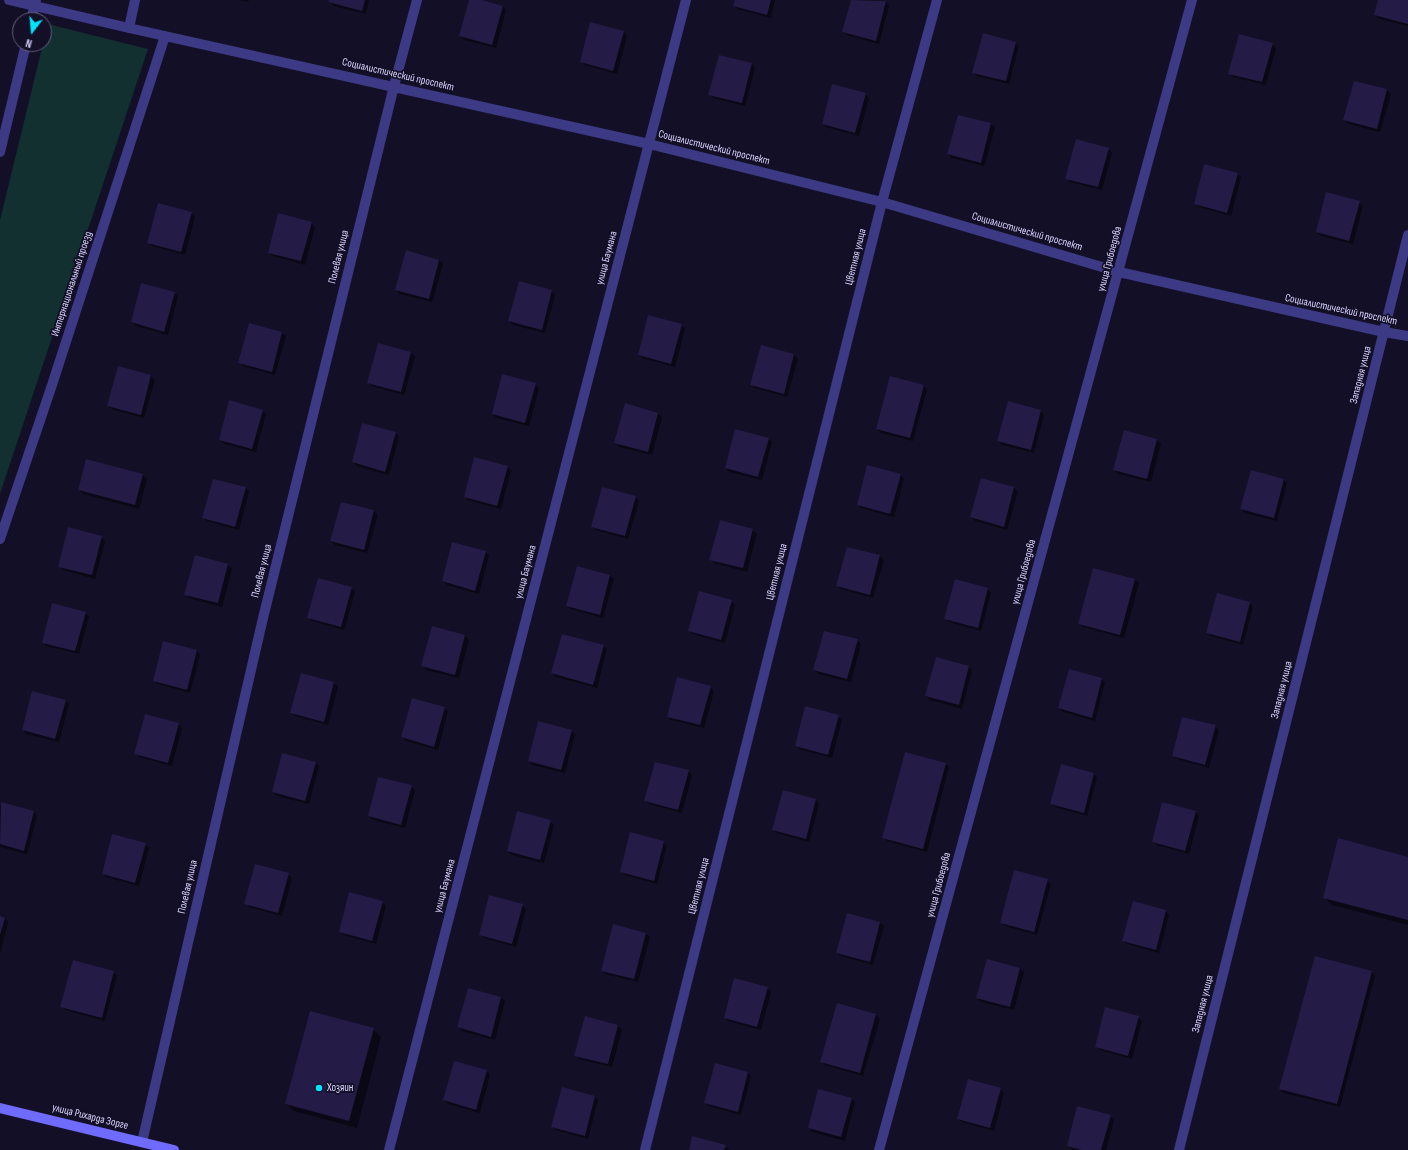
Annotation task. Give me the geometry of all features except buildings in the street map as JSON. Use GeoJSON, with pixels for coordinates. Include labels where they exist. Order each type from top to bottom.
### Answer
{"type":"FeatureCollection","features":[{"type":"Feature","properties":{"kind":"main road","name":"улица Рихарда Зорге"},"geometry":{"type":"LineString","coordinates":[[0,1108],[140,1146],[174,1150]]}},
{"type":"Feature","properties":{"kind":"street","name":"Социалистический проспект"},"geometry":{"type":"LineString","coordinates":[[9,0],[35,3],[129,28],[649,144],[882,202],[1119,272],[1384,332],[1408,336]]}},
{"type":"Feature","properties":{"kind":"street"},"geometry":{"type":"LineString","coordinates":[[129,28],[135,0]]}},
{"type":"Feature","properties":{"kind":"street","name":"Полевая улица"},"geometry":{"type":"LineString","coordinates":[[140,1146],[263,618],[394,86],[417,0]]}},
{"type":"Feature","properties":{"kind":"street","name":"улица Баумана"},"geometry":{"type":"LineString","coordinates":[[389,1150],[686,0]]}},
{"type":"Feature","properties":{"kind":"street","name":"Цветная улица"},"geometry":{"type":"LineString","coordinates":[[645,1150],[882,202],[937,0]]}},
{"type":"Feature","properties":{"kind":"street","name":"улица Грибоедова"},"geometry":{"type":"LineString","coordinates":[[879,1150],[1192,0]]}},
{"type":"Feature","properties":{"kind":"street","name":"Интернациональный проезд"},"geometry":{"type":"LineString","coordinates":[[0,539],[55,377],[165,36]]}},
{"type":"Feature","properties":{"kind":"street"},"geometry":{"type":"LineString","coordinates":[[0,152],[24,52]]}},
{"type":"Feature","properties":{"kind":"street","name":"Западная улица"},"geometry":{"type":"LineString","coordinates":[[1179,1150],[1408,235]]}},
{"type":"Feature","properties":{"kind":"green space"},"geometry":{"type":"Polygon","coordinates":[[[52,25],[148,49],[0,494],[0,220],[41,52],[52,52],[52,25]]]}},
{"type":"Feature","properties":{"kind":"place","name":"Хозяин"},"geometry":{"type":"Point","coordinates":[319,1088]}}]}
